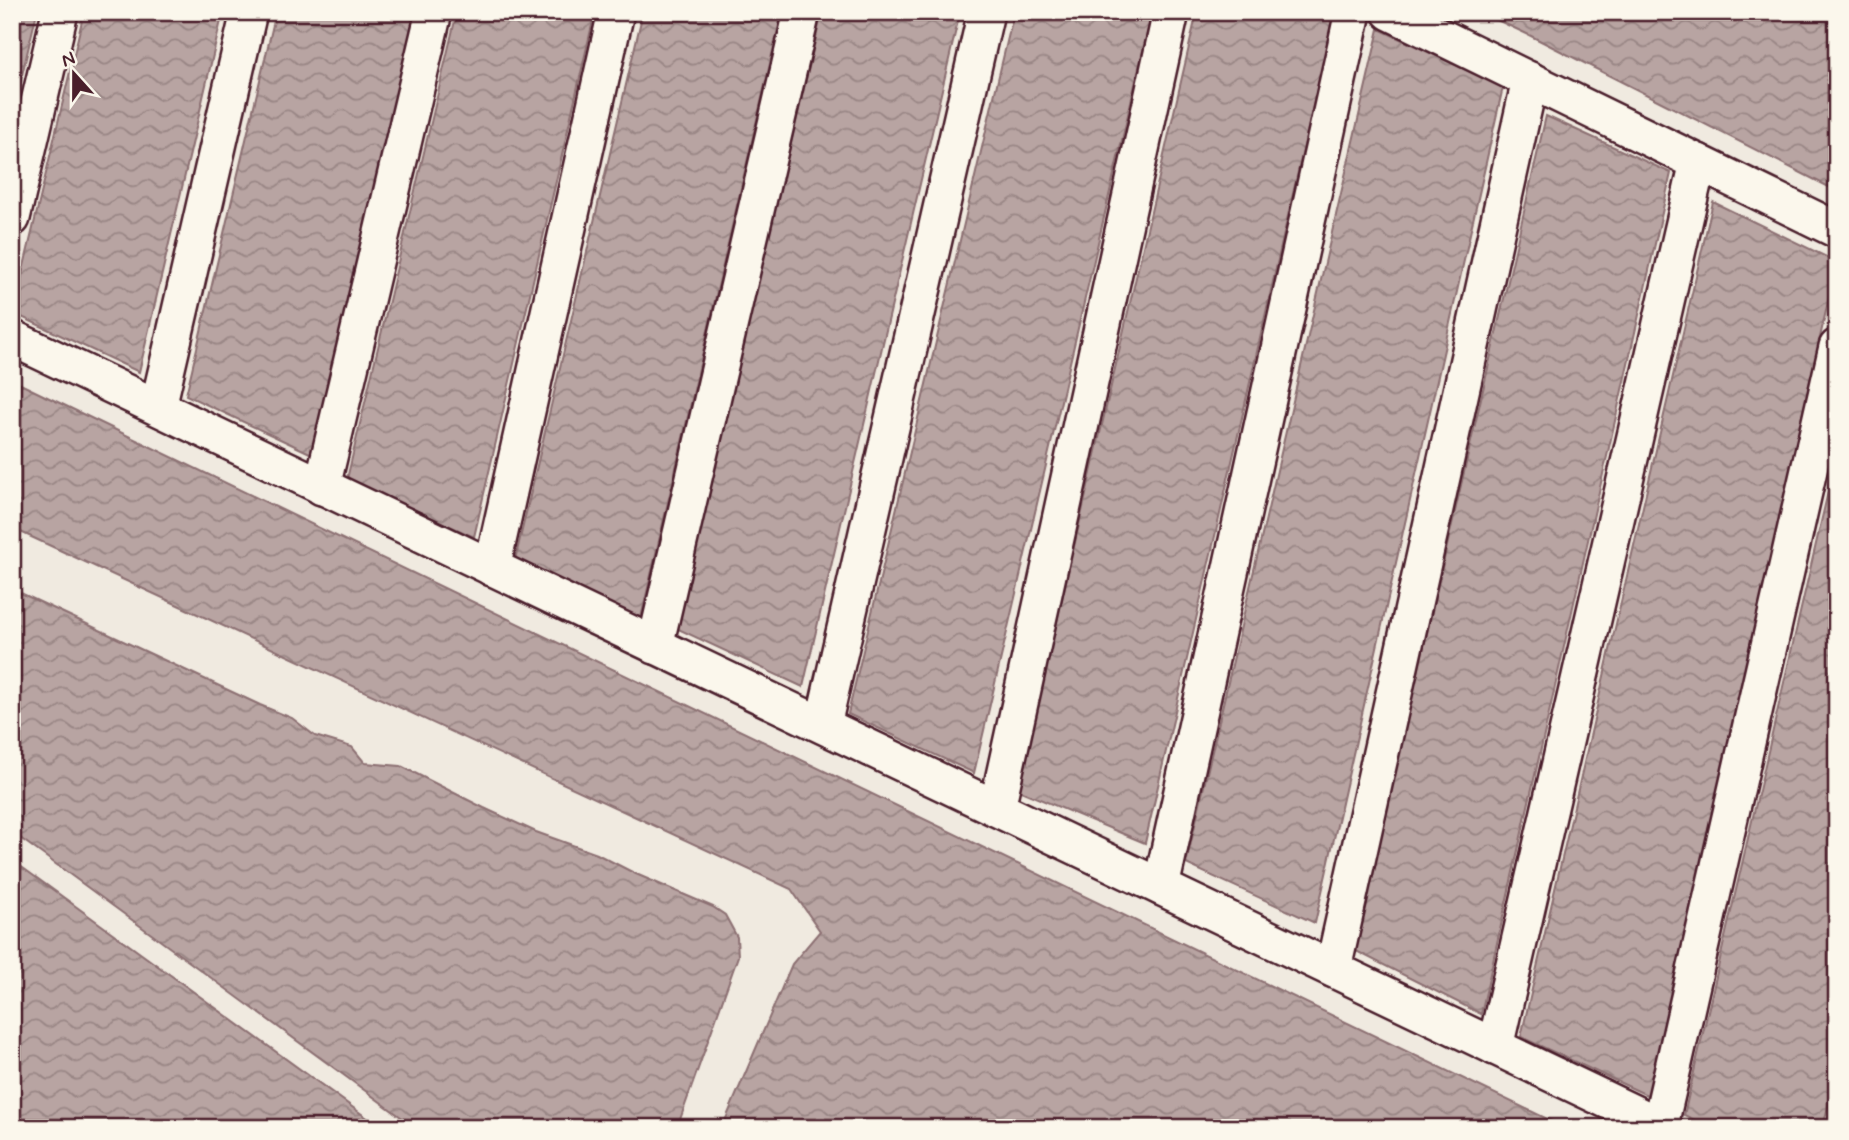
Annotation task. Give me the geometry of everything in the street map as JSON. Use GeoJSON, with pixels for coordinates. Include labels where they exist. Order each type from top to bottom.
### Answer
{"type":"FeatureCollection","features":[{"type":"Feature","properties":{"kind":"lane"},"geometry":{"type":"LineString","coordinates":[[12,218],[60,12]]}},
{"type":"Feature","properties":{"kind":"lane"},"geometry":{"type":"LineString","coordinates":[[159,407],[249,12]]}},
{"type":"Feature","properties":{"kind":"lane"},"geometry":{"type":"LineString","coordinates":[[322,487],[434,12]]}},
{"type":"Feature","properties":{"kind":"lane"},"geometry":{"type":"LineString","coordinates":[[492,568],[616,12]]}},
{"type":"Feature","properties":{"kind":"lane"},"geometry":{"type":"LineString","coordinates":[[654,646],[802,12]]}},
{"type":"Feature","properties":{"kind":"lane"},"geometry":{"type":"LineString","coordinates":[[823,724],[986,12]]}},
{"type":"Feature","properties":{"kind":"lane"},"geometry":{"type":"LineString","coordinates":[[997,808],[1171,12]]}},
{"type":"Feature","properties":{"kind":"lane"},"geometry":{"type":"LineString","coordinates":[[1161,887],[1353,12]]}},
{"type":"Feature","properties":{"kind":"lane"},"geometry":{"type":"LineString","coordinates":[[1390,12],[1837,230]]}},
{"type":"Feature","properties":{"kind":"lane"},"geometry":{"type":"LineString","coordinates":[[1334,969],[1530,80]]}},
{"type":"Feature","properties":{"kind":"lane"},"geometry":{"type":"LineString","coordinates":[[1495,1047],[1698,162]]}},
{"type":"Feature","properties":{"kind":"lane"},"geometry":{"type":"LineString","coordinates":[[12,338],[1662,1127],[1837,347]]}},
{"type":"Feature","properties":{"kind":"water"},"geometry":{"type":"Polygon","coordinates":[[[12,12],[37,12],[12,117],[12,12]]]}},
{"type":"Feature","properties":{"kind":"water"},"geometry":{"type":"Polygon","coordinates":[[[84,12],[223,12],[139,372],[13,313],[84,12]]]}},
{"type":"Feature","properties":{"kind":"water"},"geometry":{"type":"Polygon","coordinates":[[[276,12],[415,12],[312,454],[186,395],[276,12]]]}},
{"type":"Feature","properties":{"kind":"water"},"geometry":{"type":"Polygon","coordinates":[[[457,12],[595,12],[474,537],[347,479],[457,12]]]}},
{"type":"Feature","properties":{"kind":"water"},"geometry":{"type":"Polygon","coordinates":[[[643,12],[782,12],[641,618],[515,560],[643,12]]]}},
{"type":"Feature","properties":{"kind":"water"},"geometry":{"type":"Polygon","coordinates":[[[822,12],[960,12],[803,687],[676,628],[822,12]]]}},
{"type":"Feature","properties":{"kind":"water"},"geometry":{"type":"Polygon","coordinates":[[[1014,12],[1152,12],[974,773],[848,714],[1014,12]]]}},
{"type":"Feature","properties":{"kind":"water"},"geometry":{"type":"Polygon","coordinates":[[[1197,12],[1334,14],[1145,843],[1018,790],[1197,12]]]}},
{"type":"Feature","properties":{"kind":"water"},"geometry":{"type":"Polygon","coordinates":[[[1480,12],[1837,12],[1837,191],[1529,35],[1480,12]]]}},
{"type":"Feature","properties":{"kind":"water"},"geometry":{"type":"Polygon","coordinates":[[[1379,29],[1503,87],[1315,923],[1186,864],[1379,29]]]}},
{"type":"Feature","properties":{"kind":"water"},"geometry":{"type":"Polygon","coordinates":[[[1546,116],[1671,173],[1481,1014],[1354,950],[1546,116]]]}},
{"type":"Feature","properties":{"kind":"water"},"geometry":{"type":"Polygon","coordinates":[[[1713,202],[1837,262],[1649,1096],[1521,1037],[1713,202]]]}},
{"type":"Feature","properties":{"kind":"water"},"geometry":{"type":"Polygon","coordinates":[[[12,380],[1566,1128],[722,1128],[792,964],[820,931],[791,889],[12,528],[12,380]]]}},
{"type":"Feature","properties":{"kind":"water"},"geometry":{"type":"Polygon","coordinates":[[[1837,453],[1837,1068],[1823,1128],[1711,1128],[1684,1115],[1837,453]]]}},
{"type":"Feature","properties":{"kind":"water"},"geometry":{"type":"Polygon","coordinates":[[[12,589],[292,718],[315,736],[352,747],[365,763],[401,766],[536,832],[597,854],[725,915],[737,937],[738,956],[677,1128],[416,1128],[12,832],[12,589]]]}},
{"type":"Feature","properties":{"kind":"water"},"geometry":{"type":"Polygon","coordinates":[[[12,860],[381,1128],[12,1128],[12,860]]]}}]}
